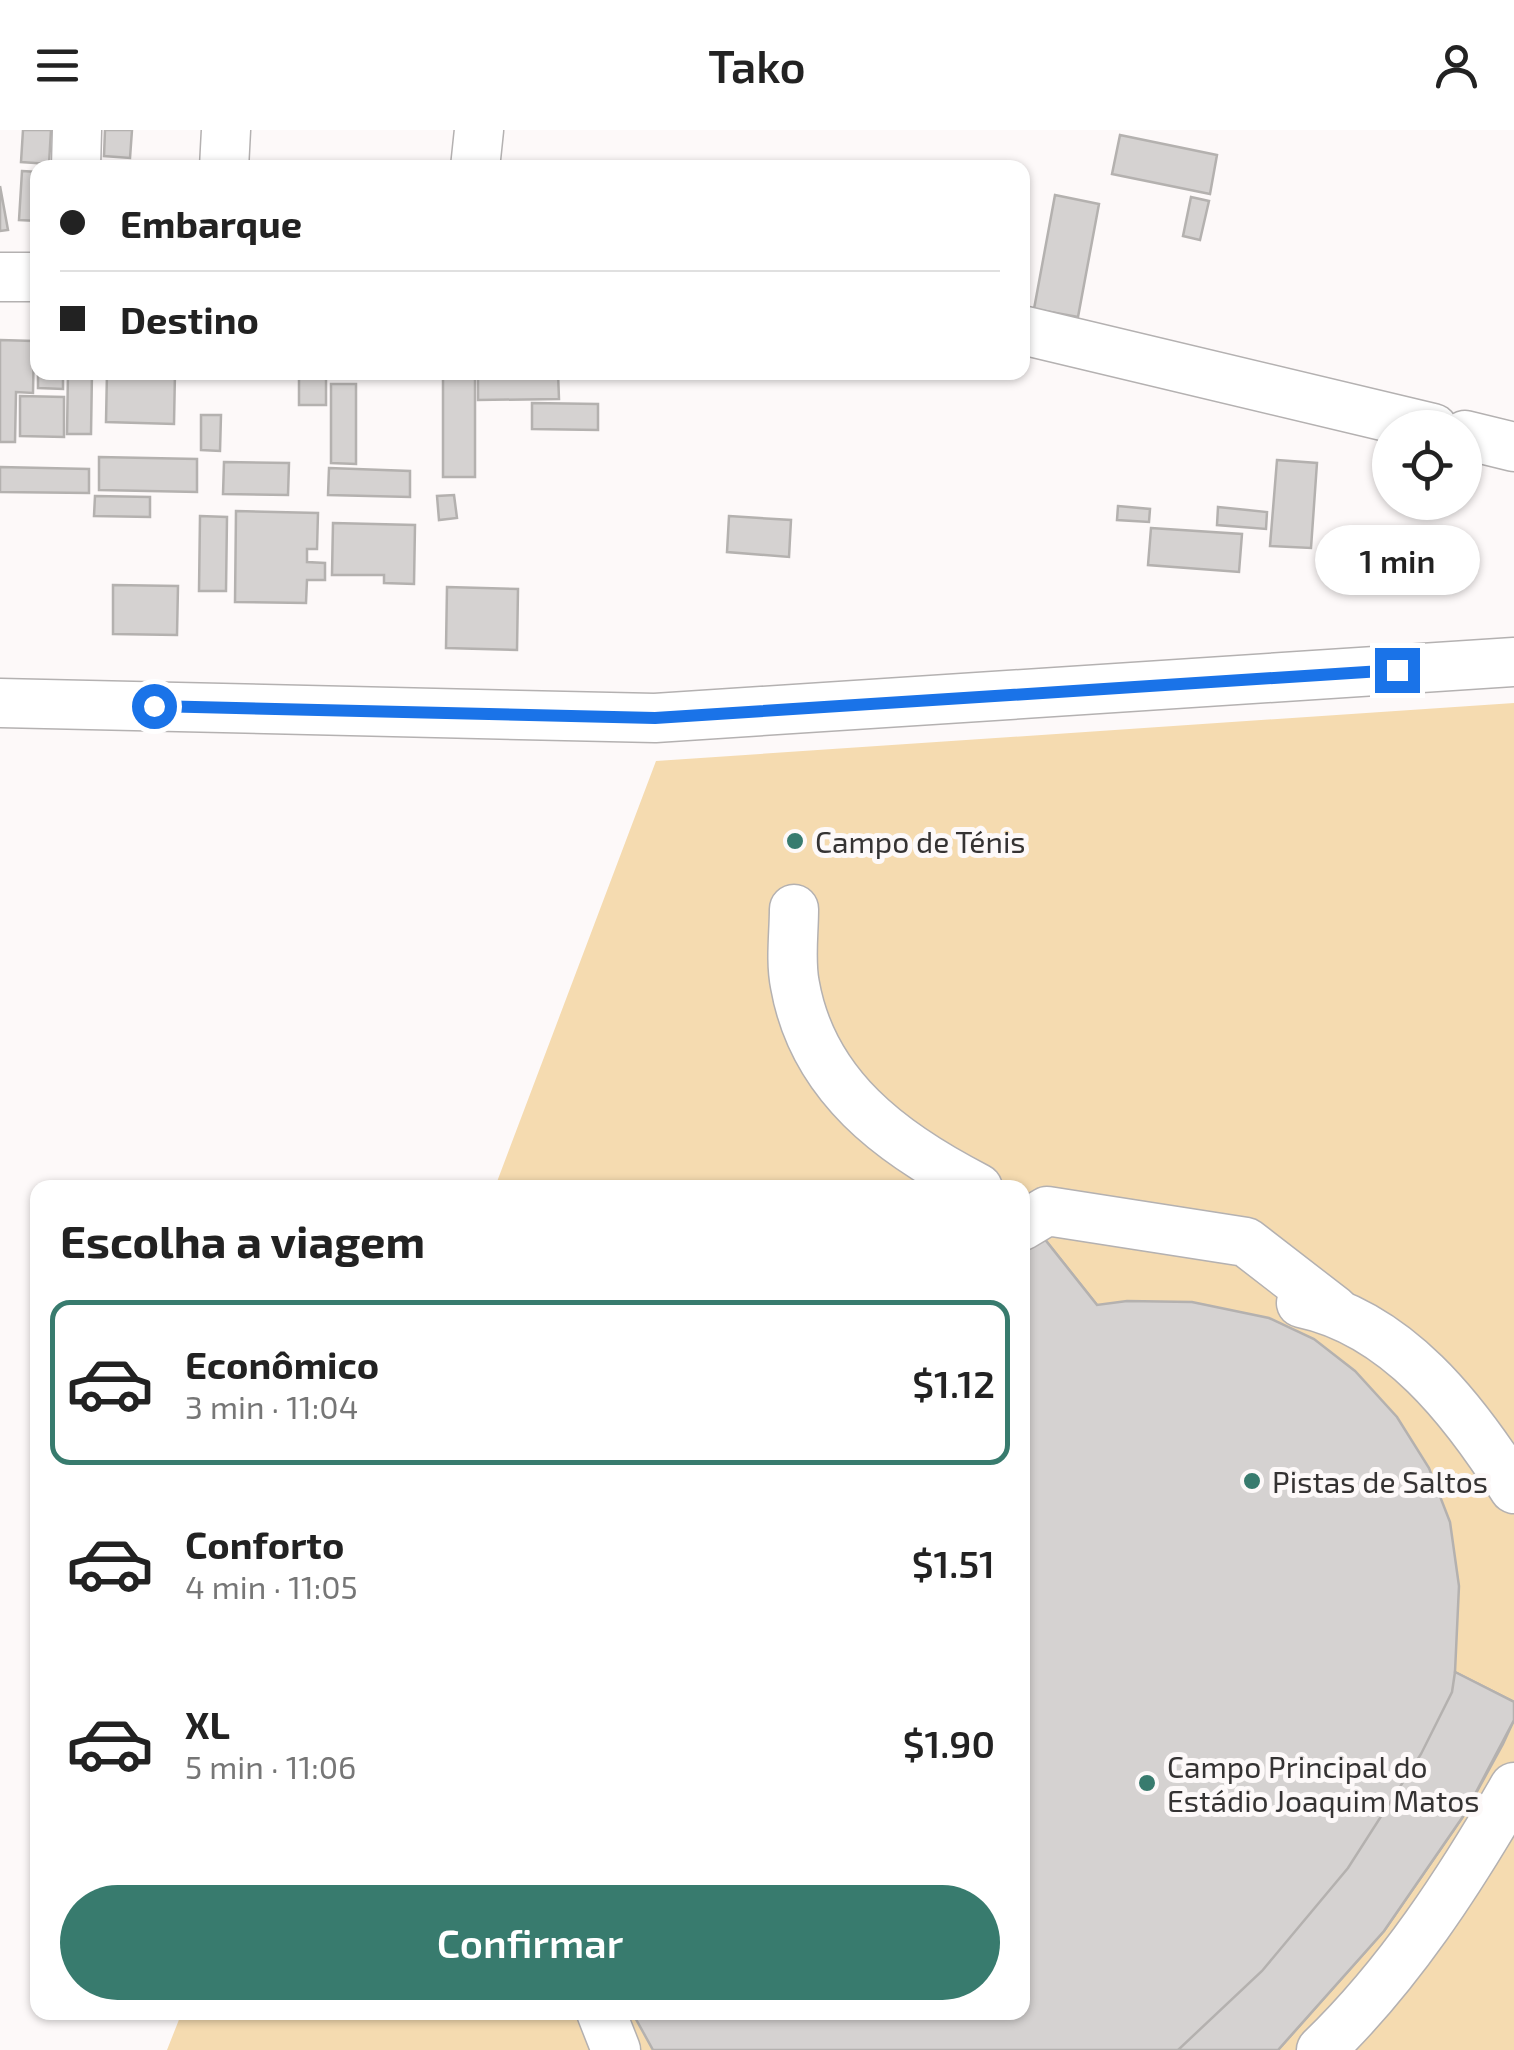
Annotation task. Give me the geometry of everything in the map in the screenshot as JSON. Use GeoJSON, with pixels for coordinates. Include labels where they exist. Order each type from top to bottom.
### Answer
{"type":"FeatureCollection","features":[{"type":"Feature","properties":{"kind":"street"},"geometry":{"type":"LineString","coordinates":[[76,130],[76,160]]}},
{"type":"Feature","properties":{"kind":"street"},"geometry":{"type":"LineString","coordinates":[[224,160],[226,130]]}},
{"type":"Feature","properties":{"kind":"street"},"geometry":{"type":"LineString","coordinates":[[476,160],[479,130]]}},
{"type":"Feature","properties":{"kind":"street"},"geometry":{"type":"LineString","coordinates":[[0,278],[30,277]]}},
{"type":"Feature","properties":{"kind":"street"},"geometry":{"type":"LineString","coordinates":[[1030,332],[1372,413]]}},
{"type":"Feature","properties":{"kind":"street"},"geometry":{"type":"LineString","coordinates":[[1482,439],[1514,447]]}},
{"type":"Feature","properties":{"kind":"street"},"geometry":{"type":"LineString","coordinates":[[0,703],[655,718],[1514,662]]}},
{"type":"Feature","properties":{"kind":"street"},"geometry":{"type":"LineString","coordinates":[[794,909],[794,982],[807,1031],[838,1086],[879,1126],[963,1180]]}},
{"type":"Feature","properties":{"kind":"street"},"geometry":{"type":"LineString","coordinates":[[1031,1213],[1246,1242],[1334,1310],[1366,1326],[1429,1380],[1480,1438],[1514,1489]]}},
{"type":"Feature","properties":{"kind":"street"},"geometry":{"type":"LineString","coordinates":[[1278,1298],[1334,1310]]}},
{"type":"Feature","properties":{"kind":"street"},"geometry":{"type":"LineString","coordinates":[[1321,2050],[1345,2027],[1407,1950],[1508,1805]]}},
{"type":"Feature","properties":{"kind":"street"},"geometry":{"type":"LineString","coordinates":[[604,2020],[616,2050]]}},
{"type":"Feature","properties":{"kind":"shaded area"},"geometry":{"type":"Polygon","coordinates":[[[1514,703],[1514,2050],[167,2050],[179,2020],[1030,2020],[1030,1180],[498,1180],[656,761],[1514,703]]]}},
{"type":"Feature","properties":{"kind":"building"},"geometry":{"type":"Polygon","coordinates":[[[23,130],[51,130],[49,160],[21,162],[23,130]]]}},
{"type":"Feature","properties":{"kind":"building"},"geometry":{"type":"Polygon","coordinates":[[[105,130],[132,130],[130,158],[104,156],[105,130]]]}},
{"type":"Feature","properties":{"kind":"building"},"geometry":{"type":"Polygon","coordinates":[[[1120,135],[1217,155],[1210,194],[1112,174],[1120,135]]]}},
{"type":"Feature","properties":{"kind":"building"},"geometry":{"type":"Polygon","coordinates":[[[22,171],[30,172],[30,221],[19,220],[22,171]]]}},
{"type":"Feature","properties":{"kind":"building"},"geometry":{"type":"Polygon","coordinates":[[[0,186],[8,230],[0,231],[0,186]]]}},
{"type":"Feature","properties":{"kind":"building"},"geometry":{"type":"Polygon","coordinates":[[[1055,195],[1099,204],[1078,317],[1034,309],[1055,195]]]}},
{"type":"Feature","properties":{"kind":"building"},"geometry":{"type":"Polygon","coordinates":[[[1191,197],[1209,201],[1200,240],[1183,236],[1191,197]]]}},
{"type":"Feature","properties":{"kind":"building"},"geometry":{"type":"Polygon","coordinates":[[[0,340],[30,341],[33,393],[16,392],[15,442],[0,442],[0,340]]]}},
{"type":"Feature","properties":{"kind":"building"},"geometry":{"type":"Polygon","coordinates":[[[38,380],[63,380],[63,389],[38,388],[38,380]]]}},
{"type":"Feature","properties":{"kind":"building"},"geometry":{"type":"Polygon","coordinates":[[[68,380],[92,380],[91,434],[67,434],[68,380]]]}},
{"type":"Feature","properties":{"kind":"building"},"geometry":{"type":"Polygon","coordinates":[[[107,380],[175,380],[174,424],[106,422],[107,380]]]}},
{"type":"Feature","properties":{"kind":"building"},"geometry":{"type":"Polygon","coordinates":[[[299,380],[326,380],[326,405],[299,405],[299,380]]]}},
{"type":"Feature","properties":{"kind":"building"},"geometry":{"type":"Polygon","coordinates":[[[443,380],[475,380],[475,477],[443,477],[443,380]]]}},
{"type":"Feature","properties":{"kind":"building"},"geometry":{"type":"Polygon","coordinates":[[[478,380],[558,380],[559,399],[478,400],[478,380]]]}},
{"type":"Feature","properties":{"kind":"building"},"geometry":{"type":"Polygon","coordinates":[[[331,384],[356,384],[356,464],[331,463],[331,384]]]}},
{"type":"Feature","properties":{"kind":"building"},"geometry":{"type":"Polygon","coordinates":[[[20,396],[64,397],[64,437],[20,436],[20,396]]]}},
{"type":"Feature","properties":{"kind":"building"},"geometry":{"type":"Polygon","coordinates":[[[532,403],[598,404],[598,430],[532,429],[532,403]]]}},
{"type":"Feature","properties":{"kind":"building"},"geometry":{"type":"Polygon","coordinates":[[[201,415],[221,415],[220,451],[201,450],[201,415]]]}},
{"type":"Feature","properties":{"kind":"building"},"geometry":{"type":"Polygon","coordinates":[[[99,457],[197,459],[197,492],[99,490],[99,457]]]}},
{"type":"Feature","properties":{"kind":"building"},"geometry":{"type":"Polygon","coordinates":[[[1277,460],[1317,463],[1311,548],[1270,546],[1277,460]]]}},
{"type":"Feature","properties":{"kind":"building"},"geometry":{"type":"Polygon","coordinates":[[[224,462],[289,463],[288,495],[223,494],[224,462]]]}},
{"type":"Feature","properties":{"kind":"building"},"geometry":{"type":"Polygon","coordinates":[[[0,467],[89,469],[89,493],[0,492],[0,467]]]}},
{"type":"Feature","properties":{"kind":"building"},"geometry":{"type":"Polygon","coordinates":[[[329,468],[410,471],[410,497],[328,495],[329,468]]]}},
{"type":"Feature","properties":{"kind":"building"},"geometry":{"type":"Polygon","coordinates":[[[454,495],[457,518],[439,520],[437,496],[454,495]]]}},
{"type":"Feature","properties":{"kind":"building"},"geometry":{"type":"Polygon","coordinates":[[[95,496],[150,497],[150,517],[94,516],[95,496]]]}},
{"type":"Feature","properties":{"kind":"building"},"geometry":{"type":"Polygon","coordinates":[[[1118,506],[1150,509],[1149,522],[1117,520],[1118,506]]]}},
{"type":"Feature","properties":{"kind":"building"},"geometry":{"type":"Polygon","coordinates":[[[1218,507],[1267,512],[1266,529],[1217,525],[1218,507]]]}},
{"type":"Feature","properties":{"kind":"building"},"geometry":{"type":"Polygon","coordinates":[[[236,511],[318,513],[317,549],[307,549],[307,562],[325,563],[325,580],[307,580],[306,603],[235,602],[236,511]]]}},
{"type":"Feature","properties":{"kind":"building"},"geometry":{"type":"Polygon","coordinates":[[[200,516],[227,517],[226,591],[199,591],[200,516]]]}},
{"type":"Feature","properties":{"kind":"building"},"geometry":{"type":"Polygon","coordinates":[[[729,516],[791,520],[789,557],[727,552],[729,516]]]}},
{"type":"Feature","properties":{"kind":"building"},"geometry":{"type":"Polygon","coordinates":[[[333,523],[415,525],[414,584],[384,583],[384,575],[332,575],[333,523]]]}},
{"type":"Feature","properties":{"kind":"building"},"geometry":{"type":"Polygon","coordinates":[[[1151,528],[1242,534],[1239,572],[1148,565],[1151,528]]]}},
{"type":"Feature","properties":{"kind":"building"},"geometry":{"type":"Polygon","coordinates":[[[113,585],[178,586],[177,635],[113,634],[113,585]]]}},
{"type":"Feature","properties":{"kind":"building"},"geometry":{"type":"Polygon","coordinates":[[[447,587],[518,589],[517,650],[446,648],[447,587]]]}},
{"type":"Feature","properties":{"kind":"building"},"geometry":{"type":"Polygon","coordinates":[[[1043,1237],[1097,1305],[1030,1350],[1030,1246],[1043,1237]]]}},
{"type":"Feature","properties":{"kind":"building"},"geometry":{"type":"Polygon","coordinates":[[[1043,1237],[1097,1305],[1127,1301],[1192,1302],[1269,1318],[1314,1339],[1355,1371],[1397,1417],[1429,1468],[1450,1522],[1459,1586],[1455,1672],[1514,1702],[1514,1720],[1503,1744],[1464,1815],[1384,1931],[1278,2050],[653,2050],[636,2020],[1030,2020],[1030,1246],[1043,1237]]]}},
{"type":"Feature","properties":{"kind":"building"},"geometry":{"type":"Polygon","coordinates":[[[1455,1672],[1514,1702],[1514,1720],[1464,1815],[1384,1931],[1278,2050],[1178,2050],[1262,1971],[1348,1868],[1421,1754],[1452,1692],[1455,1672]]]}},
{"type":"Feature","properties":{"kind":"place","name":"Campo de Ténis"},"geometry":{"type":"Point","coordinates":[795,841]}},
{"type":"Feature","properties":{"kind":"place","name":"Pistas de Saltos"},"geometry":{"type":"Point","coordinates":[1252,1481]}},
{"type":"Feature","properties":{"kind":"place","name":"Campo Principal do Estádio Joaquim Matos"},"geometry":{"type":"Point","coordinates":[1147,1783]}},
{"type":"Feature","properties":{"kind":"route"},"geometry":{"type":"LineString","coordinates":[[154,706],[655,718],[1397,670]]}}]}
